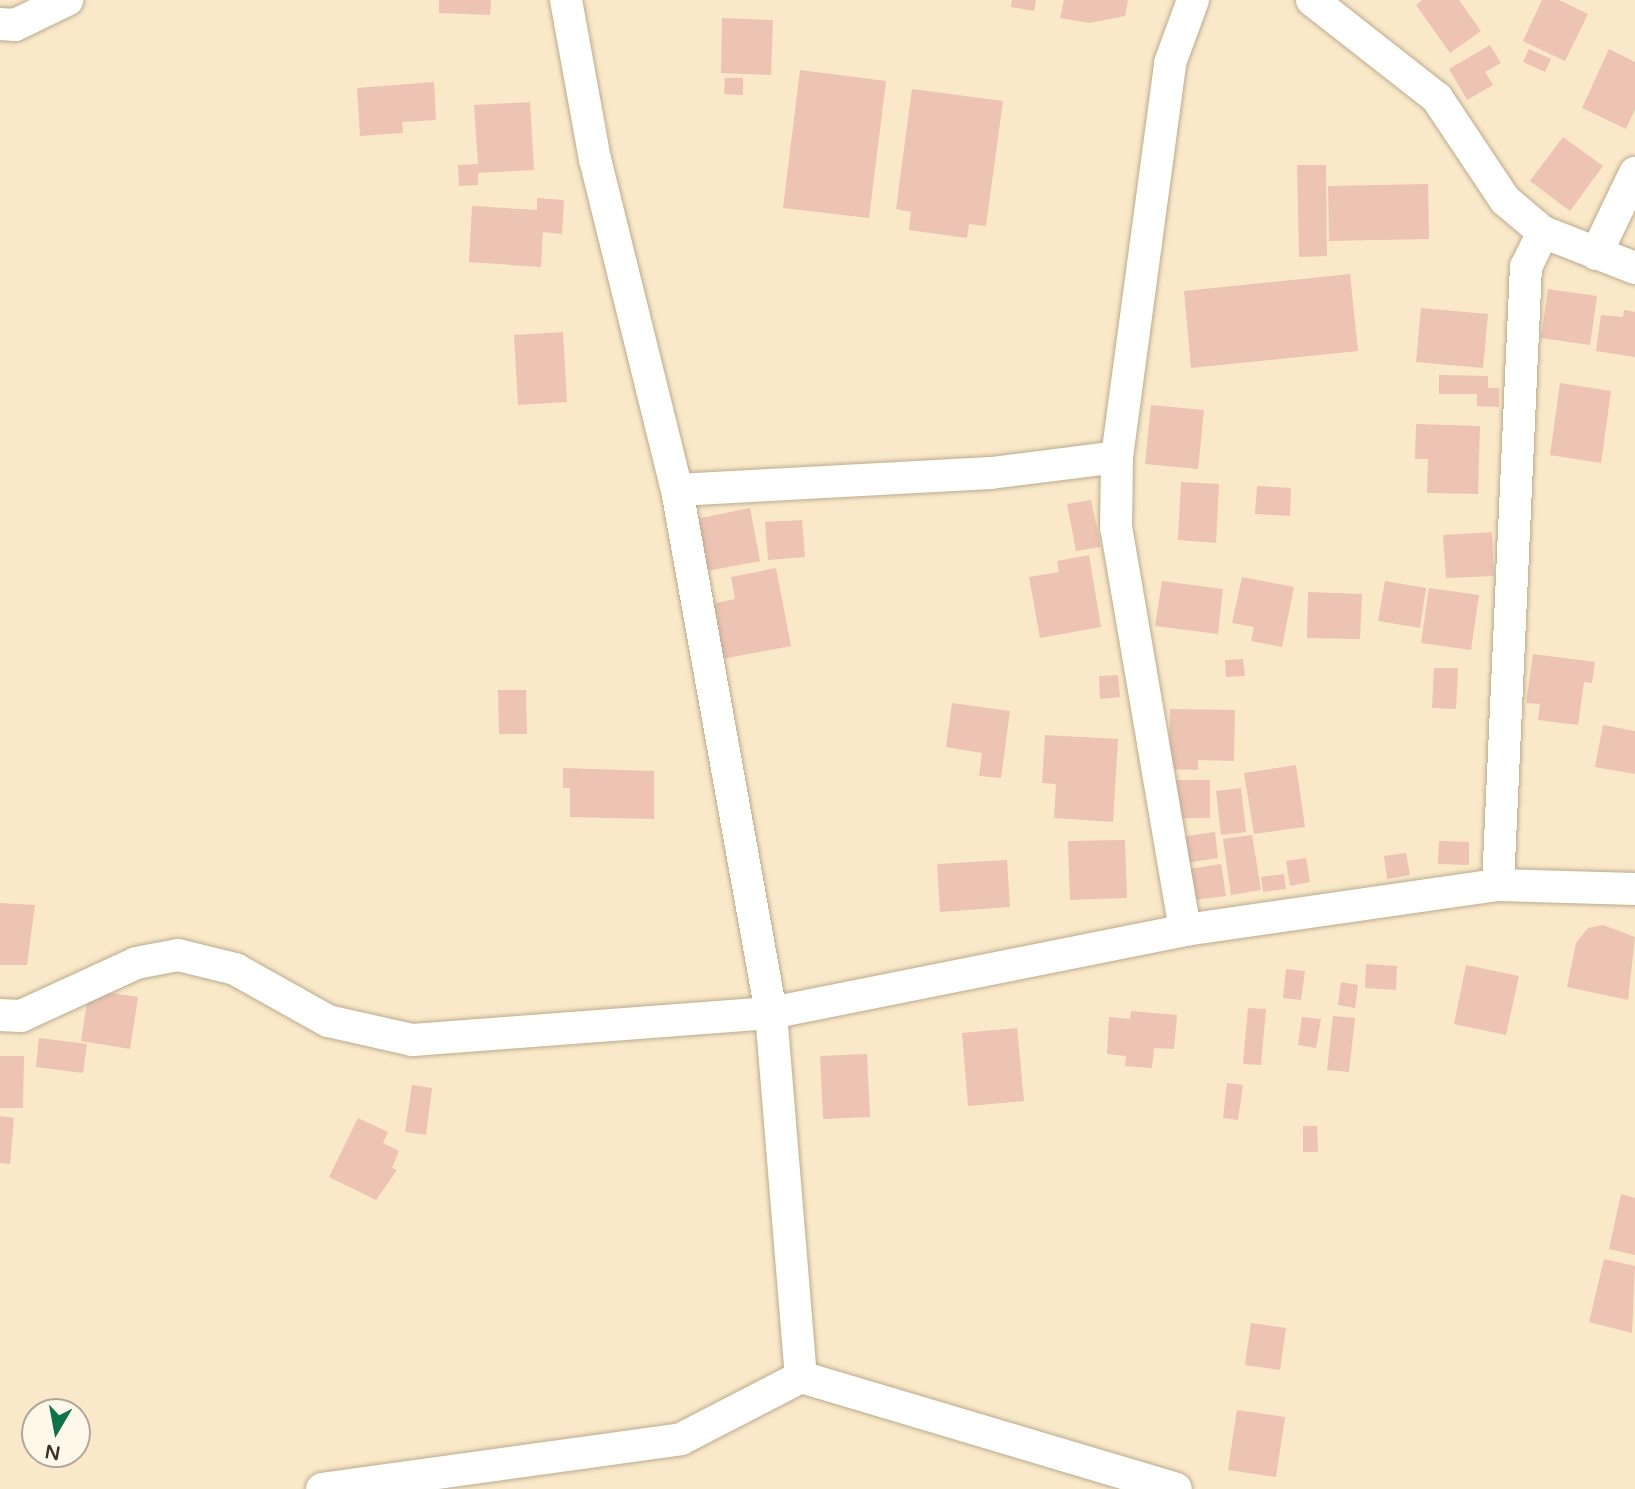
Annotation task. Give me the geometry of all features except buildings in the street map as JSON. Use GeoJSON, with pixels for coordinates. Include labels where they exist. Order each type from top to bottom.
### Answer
{"type":"FeatureCollection","features":[{"type":"Feature","properties":{"kind":"street"},"geometry":{"type":"LineString","coordinates":[[0,23],[15,25],[67,0]]}},
{"type":"Feature","properties":{"kind":"street"},"geometry":{"type":"LineString","coordinates":[[566,0],[595,159],[677,490],[771,1013],[801,1377]]}},
{"type":"Feature","properties":{"kind":"street"},"geometry":{"type":"LineString","coordinates":[[1185,930],[1116,528],[1117,457],[1170,63],[1193,0]]}},
{"type":"Feature","properties":{"kind":"street"},"geometry":{"type":"LineString","coordinates":[[1312,0],[1437,98],[1505,200],[1543,232],[1635,268]]}},
{"type":"Feature","properties":{"kind":"street"},"geometry":{"type":"LineString","coordinates":[[1596,254],[1635,173]]}},
{"type":"Feature","properties":{"kind":"street"},"geometry":{"type":"LineString","coordinates":[[1498,885],[1527,267],[1543,232]]}},
{"type":"Feature","properties":{"kind":"street"},"geometry":{"type":"LineString","coordinates":[[677,490],[991,473],[1117,457]]}},
{"type":"Feature","properties":{"kind":"street"},"geometry":{"type":"LineString","coordinates":[[0,1015],[21,1016],[136,963],[178,955],[236,969],[328,1021],[412,1040],[771,1013],[1185,930],[1498,885],[1635,889]]}},
{"type":"Feature","properties":{"kind":"street"},"geometry":{"type":"LineString","coordinates":[[322,1489],[681,1438],[801,1377],[1176,1489]]}}]}
